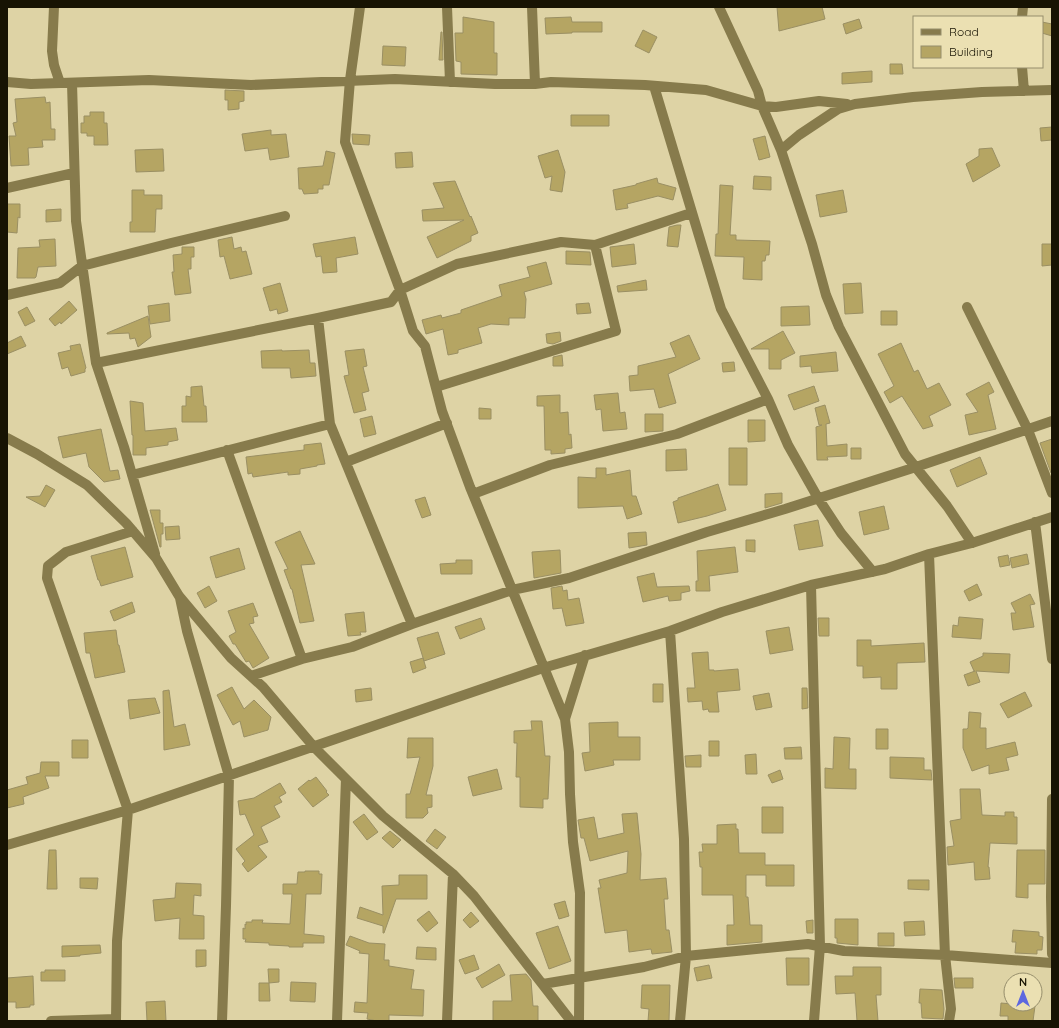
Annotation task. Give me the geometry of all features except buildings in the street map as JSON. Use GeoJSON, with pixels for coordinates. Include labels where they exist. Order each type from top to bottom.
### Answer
{"type":"FeatureCollection","features":[{"type":"Feature","properties":{"kind":"street"},"geometry":{"type":"LineString","coordinates":[[54,7],[52,51],[54,65],[60,83]]}},
{"type":"Feature","properties":{"kind":"street"},"geometry":{"type":"LineString","coordinates":[[360,7],[350,80],[345,142],[414,331],[425,346],[447,423],[473,494],[564,719],[569,752],[573,842],[580,893],[580,1021]]}},
{"type":"Feature","properties":{"kind":"street"},"geometry":{"type":"LineString","coordinates":[[448,7],[450,82]]}},
{"type":"Feature","properties":{"kind":"street"},"geometry":{"type":"LineString","coordinates":[[532,7],[535,84]]}},
{"type":"Feature","properties":{"kind":"street"},"geometry":{"type":"LineString","coordinates":[[719,7],[758,91],[762,106],[781,150],[812,244],[826,295],[838,327],[905,454],[947,506],[972,543]]}},
{"type":"Feature","properties":{"kind":"street"},"geometry":{"type":"LineString","coordinates":[[1022,68],[1024,91]]}},
{"type":"Feature","properties":{"kind":"street"},"geometry":{"type":"LineString","coordinates":[[7,82],[31,84],[149,80],[251,85],[401,79],[495,84],[535,84],[551,82],[654,86],[706,90],[762,106],[776,107],[819,101],[855,104]]}},
{"type":"Feature","properties":{"kind":"street"},"geometry":{"type":"LineString","coordinates":[[72,83],[76,222],[96,363],[132,475],[156,558]]}},
{"type":"Feature","properties":{"kind":"street"},"geometry":{"type":"LineString","coordinates":[[654,86],[721,309],[768,399],[788,445],[818,498],[841,534],[873,572]]}},
{"type":"Feature","properties":{"kind":"street"},"geometry":{"type":"LineString","coordinates":[[781,150],[799,135],[838,109],[855,104],[913,96],[1052,90]]}},
{"type":"Feature","properties":{"kind":"street"},"geometry":{"type":"LineString","coordinates":[[7,188],[74,173]]}},
{"type":"Feature","properties":{"kind":"street"},"geometry":{"type":"LineString","coordinates":[[96,363],[391,302],[400,290],[457,264],[561,242],[595,245],[691,213]]}},
{"type":"Feature","properties":{"kind":"street"},"geometry":{"type":"LineString","coordinates":[[7,295],[60,283],[82,266],[285,216]]}},
{"type":"Feature","properties":{"kind":"street"},"geometry":{"type":"LineString","coordinates":[[436,387],[616,331],[595,245]]}},
{"type":"Feature","properties":{"kind":"street"},"geometry":{"type":"LineString","coordinates":[[967,307],[1028,430],[1052,493]]}},
{"type":"Feature","properties":{"kind":"street"},"geometry":{"type":"LineString","coordinates":[[318,318],[330,424],[412,624]]}},
{"type":"Feature","properties":{"kind":"street"},"geometry":{"type":"LineString","coordinates":[[473,494],[550,465],[677,434],[768,399]]}},
{"type":"Feature","properties":{"kind":"street"},"geometry":{"type":"LineString","coordinates":[[251,676],[302,659],[352,647],[412,624],[512,590],[569,578],[707,532],[916,467],[1052,421]]}},
{"type":"Feature","properties":{"kind":"street"},"geometry":{"type":"LineString","coordinates":[[346,462],[447,423]]}},
{"type":"Feature","properties":{"kind":"street"},"geometry":{"type":"LineString","coordinates":[[132,475],[330,424]]}},
{"type":"Feature","properties":{"kind":"street"},"geometry":{"type":"LineString","coordinates":[[7,438],[37,454],[87,485],[133,531],[156,558],[179,596],[231,658],[263,687],[314,747],[383,816],[453,874],[474,896],[571,1021]]}},
{"type":"Feature","properties":{"kind":"street"},"geometry":{"type":"LineString","coordinates":[[227,450],[302,659]]}},
{"type":"Feature","properties":{"kind":"street"},"geometry":{"type":"LineString","coordinates":[[7,845],[128,810],[543,668],[670,631],[722,612],[811,585],[885,569],[929,554],[972,543],[1052,517]]}},
{"type":"Feature","properties":{"kind":"street"},"geometry":{"type":"LineString","coordinates":[[1035,522],[1052,659]]}},
{"type":"Feature","properties":{"kind":"street"},"geometry":{"type":"LineString","coordinates":[[52,1021],[116,1020],[117,940],[128,810],[47,578],[48,566],[66,552],[133,531]]}},
{"type":"Feature","properties":{"kind":"street"},"geometry":{"type":"LineString","coordinates":[[929,554],[945,955],[951,1009],[949,1021]]}},
{"type":"Feature","properties":{"kind":"street"},"geometry":{"type":"LineString","coordinates":[[811,585],[820,946],[814,1021]]}},
{"type":"Feature","properties":{"kind":"street"},"geometry":{"type":"LineString","coordinates":[[179,596],[187,631],[229,776],[222,1021]]}},
{"type":"Feature","properties":{"kind":"street"},"geometry":{"type":"LineString","coordinates":[[670,631],[684,839],[686,956],[680,1021]]}},
{"type":"Feature","properties":{"kind":"street"},"geometry":{"type":"LineString","coordinates":[[564,719],[585,655]]}},
{"type":"Feature","properties":{"kind":"street"},"geometry":{"type":"LineString","coordinates":[[337,1021],[346,779]]}},
{"type":"Feature","properties":{"kind":"street"},"geometry":{"type":"LineString","coordinates":[[1052,799],[1052,954]]}},
{"type":"Feature","properties":{"kind":"street"},"geometry":{"type":"LineString","coordinates":[[447,1021],[453,874]]}},
{"type":"Feature","properties":{"kind":"street"},"geometry":{"type":"LineString","coordinates":[[543,984],[644,967],[686,956],[808,944],[844,951],[945,955],[1052,963]]}}]}
